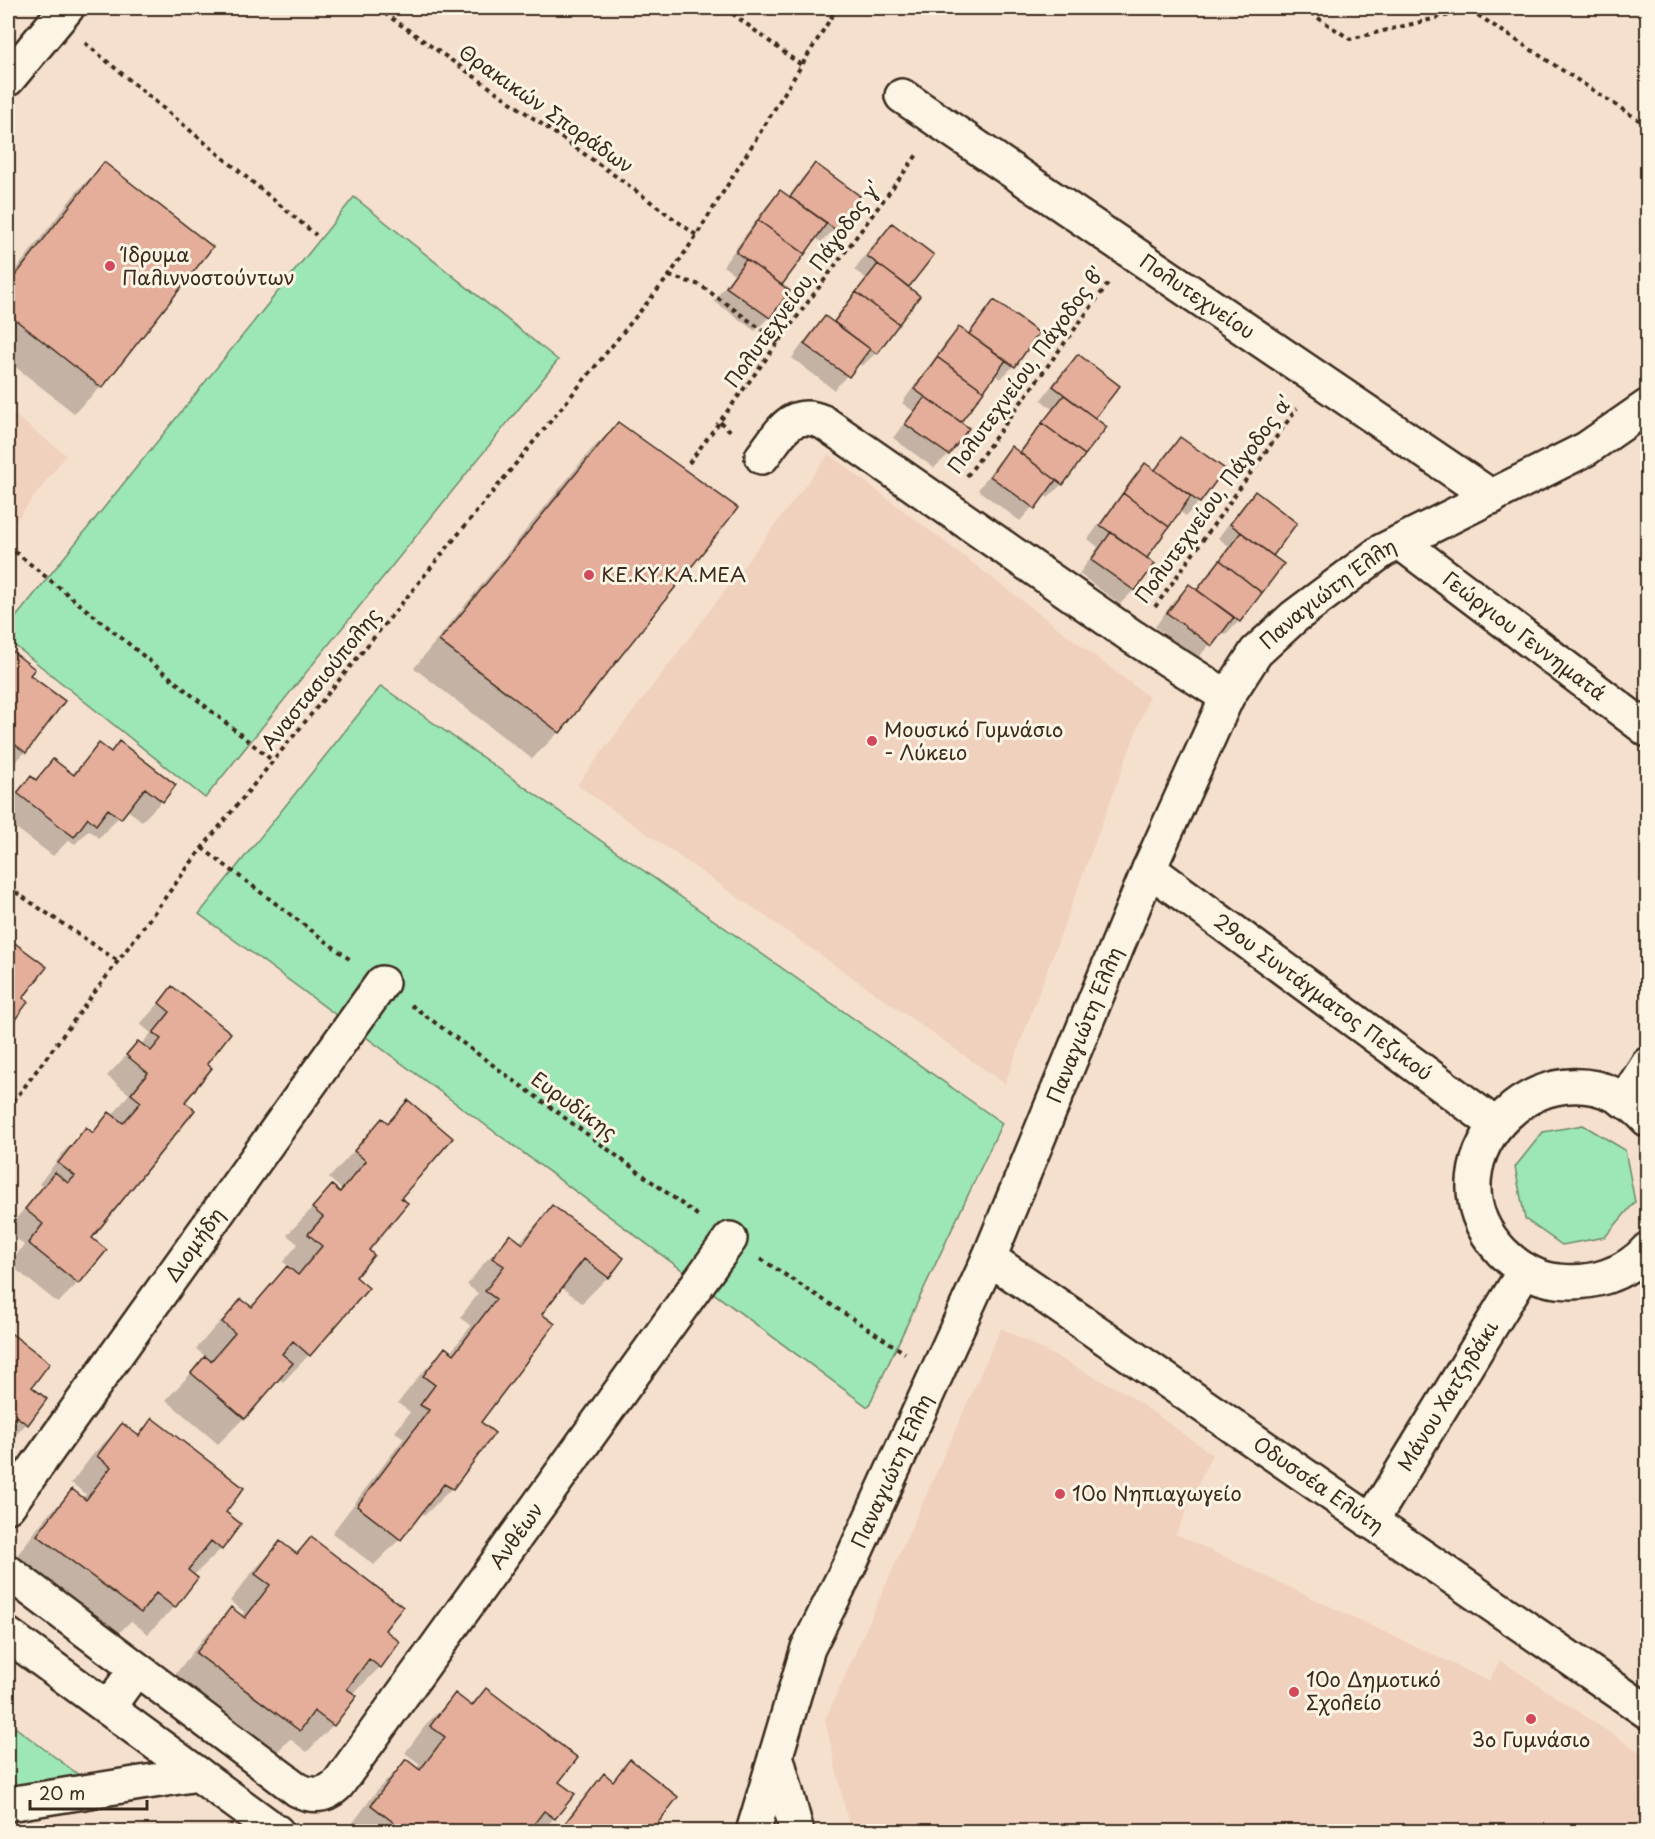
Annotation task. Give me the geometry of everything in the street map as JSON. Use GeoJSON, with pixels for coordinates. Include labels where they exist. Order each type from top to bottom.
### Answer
{"type":"FeatureCollection","features":[{"type":"Feature","properties":{"kind":"street"},"geometry":{"type":"LineString","coordinates":[[8,79],[62,13]]}},
{"type":"Feature","properties":{"kind":"street","name":"Πολυτεχνείου"},"geometry":{"type":"LineString","coordinates":[[902,96],[1492,497]]}},
{"type":"Feature","properties":{"kind":"street","name":"Παναγιώτη Έλλη"},"geometry":{"type":"LineString","coordinates":[[753,1832],[808,1648],[849,1566],[989,1258],[1149,869],[1227,698],[1256,652],[1294,617],[1382,551],[1586,449],[1647,406]]}},
{"type":"Feature","properties":{"kind":"street"},"geometry":{"type":"LineString","coordinates":[[762,457],[791,421],[802,417],[813,418],[823,423],[1133,637],[1227,698]]}},
{"type":"Feature","properties":{"kind":"street","name":"Γεώργιου Γεννηματά"},"geometry":{"type":"LineString","coordinates":[[1400,542],[1647,730]]}},
{"type":"Feature","properties":{"kind":"street","name":"29ου Συντάγματος Πεζικού"},"geometry":{"type":"LineString","coordinates":[[1149,869],[1496,1125]]}},
{"type":"Feature","properties":{"kind":"street","name":"Διομήδη"},"geometry":{"type":"LineString","coordinates":[[8,1506],[382,983]]}},
{"type":"Feature","properties":{"kind":"street"},"geometry":{"type":"LineString","coordinates":[[1647,1064],[1636,1110],[1617,1096],[1594,1088],[1570,1086],[1546,1090],[1524,1099],[1505,1114],[1490,1132],[1480,1154],[1475,1178],[1476,1202],[1483,1225],[1495,1245],[1512,1262],[1525,1270],[1554,1281],[1578,1283],[1600,1279],[1623,1270],[1641,1257],[1647,1249]]}},
{"type":"Feature","properties":{"kind":"street","name":"Ανθέων"},"geometry":{"type":"LineString","coordinates":[[9,1573],[287,1782],[308,1795],[330,1792],[730,1239]]}},
{"type":"Feature","properties":{"kind":"street","name":"Οδυσσέα Ελύτη"},"geometry":{"type":"LineString","coordinates":[[989,1258],[1647,1712]]}},
{"type":"Feature","properties":{"kind":"street","name":"Μάνου Χατζηδάκι"},"geometry":{"type":"LineString","coordinates":[[1371,1522],[1525,1270]]}},
{"type":"Feature","properties":{"kind":"street"},"geometry":{"type":"LineString","coordinates":[[8,1635],[277,1832]]}},
{"type":"Feature","properties":{"kind":"street"},"geometry":{"type":"LineString","coordinates":[[108,1708],[136,1669]]}},
{"type":"Feature","properties":{"kind":"street"},"geometry":{"type":"LineString","coordinates":[[775,1753],[797,1832]]}},
{"type":"Feature","properties":{"kind":"street"},"geometry":{"type":"LineString","coordinates":[[8,1804],[198,1774]]}},
{"type":"Feature","properties":{"kind":"path","name":"Θρακικών Σποράδων"},"geometry":{"type":"LineString","coordinates":[[377,8],[607,170],[696,236]]}},
{"type":"Feature","properties":{"kind":"path"},"geometry":{"type":"LineString","coordinates":[[725,8],[802,65]]}},
{"type":"Feature","properties":{"kind":"path","name":"Αναστασιούπολης"},"geometry":{"type":"LineString","coordinates":[[8,1109],[202,848],[669,276],[837,8]]}},
{"type":"Feature","properties":{"kind":"path"},"geometry":{"type":"LineString","coordinates":[[1303,8],[1350,39],[1470,10],[1647,126]]}},
{"type":"Feature","properties":{"kind":"path"},"geometry":{"type":"LineString","coordinates":[[62,13],[316,235]]}},
{"type":"Feature","properties":{"kind":"path","name":"Πολυτεχνείου, Πάγοδος γ'"},"geometry":{"type":"LineString","coordinates":[[688,463],[941,122]]}},
{"type":"Feature","properties":{"kind":"path","name":"Πολυτεχνείου, Πάγοδος β'"},"geometry":{"type":"LineString","coordinates":[[945,507],[1131,252]]}},
{"type":"Feature","properties":{"kind":"path"},"geometry":{"type":"LineString","coordinates":[[669,276],[700,285],[779,342]]}},
{"type":"Feature","properties":{"kind":"path","name":"Πολυτεχνείου, Πάγοδος α'"},"geometry":{"type":"LineString","coordinates":[[1133,637],[1318,378]]}},
{"type":"Feature","properties":{"kind":"path"},"geometry":{"type":"LineString","coordinates":[[8,546],[273,761]]}},
{"type":"Feature","properties":{"kind":"path","name":"Ευρυδίκης"},"geometry":{"type":"LineString","coordinates":[[202,848],[730,1239],[937,1374]]}},
{"type":"Feature","properties":{"kind":"path"},"geometry":{"type":"LineString","coordinates":[[8,887],[118,961]]}},
{"type":"Feature","properties":{"kind":"shaded area"},"geometry":{"type":"Polygon","coordinates":[[[8,410],[66,455],[8,531],[8,410]]]}},
{"type":"Feature","properties":{"kind":"shaded area","name":"Μουσικό Γυμνάσιο - Λύκειο"},"geometry":{"type":"Polygon","coordinates":[[[829,454],[1149,697],[1005,1084],[577,785],[829,454]]]}},
{"type":"Feature","properties":{"kind":"shaded area"},"geometry":{"type":"Polygon","coordinates":[[[1001,1328],[1126,1393],[1212,1454],[1176,1534],[1489,1681],[1500,1660],[1647,1757],[1647,1831],[850,1831],[825,1720],[1001,1328]]]}},
{"type":"Feature","properties":{"kind":"green space"},"geometry":{"type":"Polygon","coordinates":[[[354,197],[558,360],[205,798],[8,640],[8,627],[354,197]]]}},
{"type":"Feature","properties":{"kind":"green space"},"geometry":{"type":"Polygon","coordinates":[[[381,686],[1002,1123],[868,1407],[199,914],[381,686]]]}},
{"type":"Feature","properties":{"kind":"green space"},"geometry":{"type":"Polygon","coordinates":[[[1583,1125],[1625,1150],[1635,1202],[1605,1237],[1562,1245],[1525,1219],[1515,1167],[1543,1132],[1583,1125]]]}},
{"type":"Feature","properties":{"kind":"green space"},"geometry":{"type":"Polygon","coordinates":[[[8,1722],[91,1784],[8,1795],[8,1722]]]}},
{"type":"Feature","properties":{"kind":"building","name":"Ίδρυμα Παλιννοστούντων"},"geometry":{"type":"Polygon","coordinates":[[[104,162],[213,247],[102,388],[8,314],[8,285],[104,162]]]}},
{"type":"Feature","properties":{"kind":"building"},"geometry":{"type":"Polygon","coordinates":[[[815,163],[860,196],[836,230],[790,197],[815,163]]]}},
{"type":"Feature","properties":{"kind":"building"},"geometry":{"type":"Polygon","coordinates":[[[780,190],[827,223],[805,254],[758,220],[780,190]]]}},
{"type":"Feature","properties":{"kind":"building"},"geometry":{"type":"Polygon","coordinates":[[[758,220],[805,254],[782,285],[736,252],[758,220]]]}},
{"type":"Feature","properties":{"kind":"building"},"geometry":{"type":"Polygon","coordinates":[[[892,223],[934,255],[909,287],[867,256],[892,223]]]}},
{"type":"Feature","properties":{"kind":"building"},"geometry":{"type":"Polygon","coordinates":[[[746,259],[790,291],[770,318],[726,287],[746,259]]]}},
{"type":"Feature","properties":{"kind":"building"},"geometry":{"type":"Polygon","coordinates":[[[878,264],[920,296],[899,324],[856,292],[878,264]]]}},
{"type":"Feature","properties":{"kind":"building"},"geometry":{"type":"Polygon","coordinates":[[[856,292],[899,324],[877,354],[834,322],[856,292]]]}},
{"type":"Feature","properties":{"kind":"building"},"geometry":{"type":"Polygon","coordinates":[[[994,300],[1039,333],[1015,367],[969,334],[994,300]]]}},
{"type":"Feature","properties":{"kind":"building"},"geometry":{"type":"Polygon","coordinates":[[[825,316],[870,349],[849,377],[804,344],[825,316]]]}},
{"type":"Feature","properties":{"kind":"building"},"geometry":{"type":"Polygon","coordinates":[[[959,327],[1006,360],[984,391],[937,357],[959,327]]]}},
{"type":"Feature","properties":{"kind":"building"},"geometry":{"type":"Polygon","coordinates":[[[1078,354],[1120,386],[1095,418],[1053,386],[1078,354]]]}},
{"type":"Feature","properties":{"kind":"building"},"geometry":{"type":"Polygon","coordinates":[[[937,357],[984,391],[961,422],[914,389],[937,357]]]}},
{"type":"Feature","properties":{"kind":"building"},"geometry":{"type":"Polygon","coordinates":[[[1064,395],[1107,427],[1085,455],[1042,423],[1064,395]]]}},
{"type":"Feature","properties":{"kind":"building"},"geometry":{"type":"Polygon","coordinates":[[[925,397],[969,428],[949,455],[905,424],[925,397]]]}},
{"type":"Feature","properties":{"kind":"building","name":"ΚΕ.ΚΥ.ΚΑ.ΜΕΑ"},"geometry":{"type":"Polygon","coordinates":[[[618,422],[738,508],[560,733],[439,641],[618,422]]]}},
{"type":"Feature","properties":{"kind":"building"},"geometry":{"type":"Polygon","coordinates":[[[1042,423],[1085,455],[1063,485],[1020,453],[1042,423]]]}},
{"type":"Feature","properties":{"kind":"building"},"geometry":{"type":"Polygon","coordinates":[[[1180,437],[1225,469],[1200,503],[1155,470],[1180,437]]]}},
{"type":"Feature","properties":{"kind":"building"},"geometry":{"type":"Polygon","coordinates":[[[1011,446],[1056,480],[1035,509],[990,476],[1011,446]]]}},
{"type":"Feature","properties":{"kind":"building"},"geometry":{"type":"Polygon","coordinates":[[[1145,463],[1191,496],[1169,527],[1123,493],[1145,463]]]}},
{"type":"Feature","properties":{"kind":"building"},"geometry":{"type":"Polygon","coordinates":[[[1255,491],[1297,523],[1273,556],[1230,524],[1255,491]]]}},
{"type":"Feature","properties":{"kind":"building"},"geometry":{"type":"Polygon","coordinates":[[[1123,493],[1169,527],[1147,558],[1100,525],[1123,493]]]}},
{"type":"Feature","properties":{"kind":"building"},"geometry":{"type":"Polygon","coordinates":[[[1111,532],[1155,564],[1135,591],[1091,560],[1111,532]]]}},
{"type":"Feature","properties":{"kind":"building"},"geometry":{"type":"Polygon","coordinates":[[[1241,532],[1284,564],[1262,593],[1220,560],[1241,532]]]}},
{"type":"Feature","properties":{"kind":"building"},"geometry":{"type":"Polygon","coordinates":[[[1220,560],[1262,593],[1240,622],[1197,590],[1220,560]]]}},
{"type":"Feature","properties":{"kind":"building"},"geometry":{"type":"Polygon","coordinates":[[[1189,584],[1234,617],[1212,646],[1167,613],[1189,584]]]}},
{"type":"Feature","properties":{"kind":"building"},"geometry":{"type":"Polygon","coordinates":[[[8,648],[35,669],[30,675],[65,701],[26,753],[8,739],[8,648]]]}},
{"type":"Feature","properties":{"kind":"building"},"geometry":{"type":"Polygon","coordinates":[[[119,741],[176,785],[163,802],[145,788],[121,819],[108,809],[96,825],[88,818],[74,837],[17,793],[31,776],[36,780],[53,759],[74,775],[99,743],[111,752],[119,741]]]}},
{"type":"Feature","properties":{"kind":"building"},"geometry":{"type":"Polygon","coordinates":[[[8,938],[47,967],[23,998],[28,1002],[8,1029],[8,938]]]}},
{"type":"Feature","properties":{"kind":"building"},"geometry":{"type":"Polygon","coordinates":[[[172,986],[231,1033],[207,1064],[212,1068],[185,1102],[195,1110],[92,1238],[107,1250],[79,1284],[28,1243],[43,1224],[25,1209],[55,1172],[68,1183],[75,1176],[58,1163],[86,1127],[93,1133],[109,1112],[123,1123],[141,1102],[131,1094],[148,1073],[126,1055],[138,1041],[151,1051],[161,1039],[153,1033],[170,1012],[159,1003],[172,986]]]}},
{"type":"Feature","properties":{"kind":"building"},"geometry":{"type":"Polygon","coordinates":[[[408,1100],[453,1138],[401,1198],[408,1203],[369,1250],[374,1255],[356,1277],[369,1288],[310,1356],[293,1341],[282,1354],[293,1363],[245,1419],[191,1373],[205,1356],[211,1361],[235,1333],[222,1322],[241,1299],[252,1307],[287,1266],[298,1275],[322,1246],[308,1234],[323,1217],[312,1208],[332,1185],[340,1192],[366,1161],[354,1151],[382,1118],[388,1123],[408,1100]]]}},
{"type":"Feature","properties":{"kind":"building"},"geometry":{"type":"Polygon","coordinates":[[[552,1205],[624,1258],[609,1278],[584,1259],[542,1314],[555,1324],[481,1422],[495,1433],[453,1489],[444,1484],[401,1540],[357,1506],[429,1410],[420,1405],[435,1385],[423,1376],[445,1347],[454,1354],[496,1299],[485,1291],[504,1266],[492,1258],[510,1234],[523,1244],[552,1205]]]}},
{"type":"Feature","properties":{"kind":"building"},"geometry":{"type":"Polygon","coordinates":[[[8,1331],[50,1363],[32,1387],[47,1399],[28,1425],[16,1416],[8,1427],[8,1331]]]}},
{"type":"Feature","properties":{"kind":"building"},"geometry":{"type":"Polygon","coordinates":[[[152,1418],[244,1488],[226,1512],[241,1524],[222,1550],[211,1541],[188,1570],[198,1578],[175,1608],[156,1593],[141,1613],[37,1535],[72,1489],[86,1500],[111,1467],[97,1456],[122,1423],[139,1436],[152,1418]]]}},
{"type":"Feature","properties":{"kind":"building"},"geometry":{"type":"Polygon","coordinates":[[[311,1537],[403,1607],[385,1630],[400,1642],[381,1668],[369,1659],[347,1689],[357,1696],[334,1726],[314,1711],[300,1731],[196,1653],[231,1607],[245,1618],[270,1585],[255,1574],[280,1541],[297,1554],[311,1537]]]}},
{"type":"Feature","properties":{"kind":"building"},"geometry":{"type":"Polygon","coordinates":[[[486,1688],[578,1758],[559,1782],[575,1794],[555,1819],[544,1811],[528,1832],[406,1832],[371,1805],[406,1759],[420,1770],[445,1737],[430,1726],[455,1693],[472,1706],[486,1688]]]}},
{"type":"Feature","properties":{"kind":"building"},"geometry":{"type":"Polygon","coordinates":[[[630,1759],[678,1797],[651,1832],[626,1832],[621,1828],[618,1832],[578,1832],[566,1822],[604,1773],[613,1781],[630,1759]]]}},
{"type":"Feature","properties":{"kind":"place","name":"Ίδρυμα Παλιννοστούντων"},"geometry":{"type":"Point","coordinates":[110,266]}},
{"type":"Feature","properties":{"kind":"place","name":"ΚΕ.ΚΥ.ΚΑ.ΜΕΑ"},"geometry":{"type":"Point","coordinates":[589,575]}},
{"type":"Feature","properties":{"kind":"place","name":"Μουσικό Γυμνάσιο - Λύκειο"},"geometry":{"type":"Point","coordinates":[872,741]}},
{"type":"Feature","properties":{"kind":"place","name":"10ο Νηπιαγωγείο"},"geometry":{"type":"Point","coordinates":[1060,1494]}},
{"type":"Feature","properties":{"kind":"place","name":"10ο Δημοτικό Σχολείο"},"geometry":{"type":"Point","coordinates":[1294,1692]}},
{"type":"Feature","properties":{"kind":"place","name":"3ο Γυμνάσιο"},"geometry":{"type":"Point","coordinates":[1531,1719]}}]}
